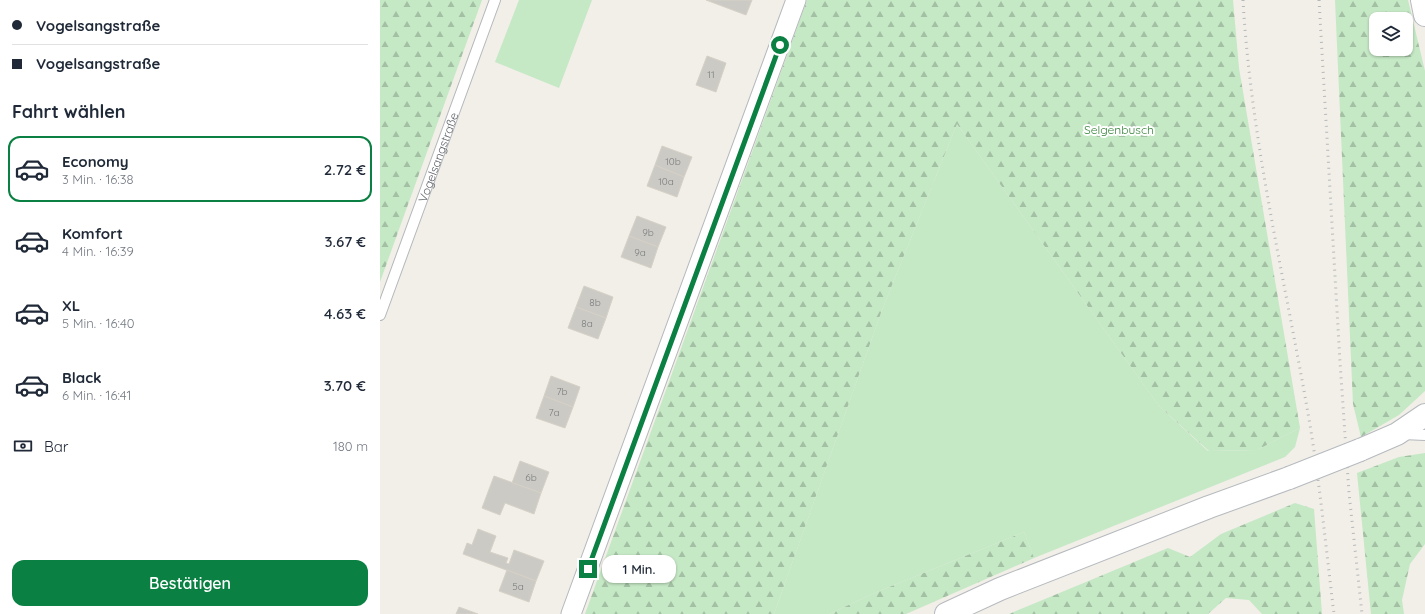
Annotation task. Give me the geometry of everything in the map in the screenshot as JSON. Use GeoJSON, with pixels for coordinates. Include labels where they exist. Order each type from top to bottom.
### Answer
{"type":"FeatureCollection","features":[{"type":"Feature","properties":{"kind":"main road"},"geometry":{"type":"LineString","coordinates":[[1422,0],[1425,15]]}},
{"type":"Feature","properties":{"kind":"main road"},"geometry":{"type":"LineString","coordinates":[[946,614],[1000,589],[1209,507],[1360,450],[1398,434],[1425,415]]}},
{"type":"Feature","properties":{"kind":"street"},"geometry":{"type":"LineString","coordinates":[[571,614],[796,0]]}},
{"type":"Feature","properties":{"kind":"lane","name":"Vogelsangstraße"},"geometry":{"type":"LineString","coordinates":[[380,315],[495,0]]}},
{"type":"Feature","properties":{"kind":"lane"},"geometry":{"type":"LineString","coordinates":[[1398,434],[1425,435]]}},
{"type":"Feature","properties":{"kind":"green space"},"geometry":{"type":"Polygon","coordinates":[[[380,0],[482,0],[380,282],[380,0]]]}},
{"type":"Feature","properties":{"kind":"green space"},"geometry":{"type":"Polygon","coordinates":[[[519,0],[592,0],[559,88],[495,62],[519,0]]]}},
{"type":"Feature","properties":{"kind":"green space","name":"Selgenbusch"},"geometry":{"type":"Polygon","coordinates":[[[807,0],[1233,0],[1239,68],[1300,428],[1257,450],[1209,451],[1159,406],[957,124],[882,310],[774,614],[585,614],[807,0]]]}},
{"type":"Feature","properties":{"kind":"green space"},"geometry":{"type":"Polygon","coordinates":[[[1335,0],[1408,0],[1411,12],[1369,12],[1369,56],[1413,56],[1413,21],[1425,71],[1425,391],[1399,415],[1361,437],[1353,404],[1335,0]]]}},
{"type":"Feature","properties":{"kind":"green space"},"geometry":{"type":"Polygon","coordinates":[[[957,124],[1159,406],[1208,451],[1257,450],[1300,428],[1295,447],[1285,457],[1034,558],[1024,532],[877,592],[829,614],[774,614],[882,310],[957,124]]]}},
{"type":"Feature","properties":{"kind":"green space"},"geometry":{"type":"Polygon","coordinates":[[[1425,453],[1425,544],[1410,564],[1402,600],[1404,614],[1371,614],[1357,473],[1399,457],[1425,453]]]}},
{"type":"Feature","properties":{"kind":"green space"},"geometry":{"type":"Polygon","coordinates":[[[1295,503],[1314,509],[1322,614],[1262,614],[1249,600],[1226,598],[1208,614],[1009,614],[1168,548],[1190,557],[1221,534],[1295,503]]]}},
{"type":"Feature","properties":{"kind":"green space"},"geometry":{"type":"Polygon","coordinates":[[[1024,532],[1034,558],[906,614],[829,614],[877,592],[1024,532]]]}},
{"type":"Feature","properties":{"kind":"building"},"geometry":{"type":"Polygon","coordinates":[[[706,0],[752,0],[746,15],[706,0]]]}},
{"type":"Feature","properties":{"kind":"building"},"geometry":{"type":"Polygon","coordinates":[[[707,56],[726,63],[716,92],[696,85],[707,56]]]}},
{"type":"Feature","properties":{"kind":"building"},"geometry":{"type":"Polygon","coordinates":[[[662,146],[692,157],[684,177],[655,165],[662,146]]]}},
{"type":"Feature","properties":{"kind":"building"},"geometry":{"type":"Polygon","coordinates":[[[655,165],[684,177],[677,197],[647,186],[655,165]]]}},
{"type":"Feature","properties":{"kind":"building"},"geometry":{"type":"Polygon","coordinates":[[[637,216],[666,227],[658,247],[629,236],[637,216]]]}},
{"type":"Feature","properties":{"kind":"building"},"geometry":{"type":"Polygon","coordinates":[[[629,236],[658,247],[651,268],[621,257],[629,236]]]}},
{"type":"Feature","properties":{"kind":"building"},"geometry":{"type":"Polygon","coordinates":[[[584,286],[613,297],[606,318],[576,307],[584,286]]]}},
{"type":"Feature","properties":{"kind":"building"},"geometry":{"type":"Polygon","coordinates":[[[576,307],[606,318],[598,339],[568,328],[576,307]]]}},
{"type":"Feature","properties":{"kind":"building"},"geometry":{"type":"Polygon","coordinates":[[[551,376],[580,387],[573,407],[544,396],[551,376]]]}},
{"type":"Feature","properties":{"kind":"building"},"geometry":{"type":"Polygon","coordinates":[[[544,396],[573,407],[565,428],[536,418],[544,396]]]}},
{"type":"Feature","properties":{"kind":"building"},"geometry":{"type":"Polygon","coordinates":[[[520,461],[549,472],[541,493],[512,483],[520,461]]]}},
{"type":"Feature","properties":{"kind":"building"},"geometry":{"type":"Polygon","coordinates":[[[494,476],[541,493],[534,514],[505,503],[500,515],[482,508],[494,476]]]}},
{"type":"Feature","properties":{"kind":"building"},"geometry":{"type":"Polygon","coordinates":[[[478,529],[496,536],[490,552],[508,558],[506,563],[509,564],[514,550],[544,561],[536,581],[463,554],[467,543],[472,545],[478,529]]]}},
{"type":"Feature","properties":{"kind":"building"},"geometry":{"type":"Polygon","coordinates":[[[507,570],[536,581],[529,602],[499,591],[507,570]]]}},
{"type":"Feature","properties":{"kind":"building"},"geometry":{"type":"Polygon","coordinates":[[[459,607],[478,614],[456,614],[459,607]]]}},
{"type":"Feature","properties":{"kind":"railway"},"geometry":{"type":"LineString","coordinates":[[1243,0],[1253,105],[1270,210],[1313,443],[1334,614]]}},
{"type":"Feature","properties":{"kind":"railway"},"geometry":{"type":"LineString","coordinates":[[1319,0],[1349,493],[1362,614]]}},
{"type":"Feature","properties":{"kind":"route"},"geometry":{"type":"LineString","coordinates":[[588,569],[780,45]]}}]}
